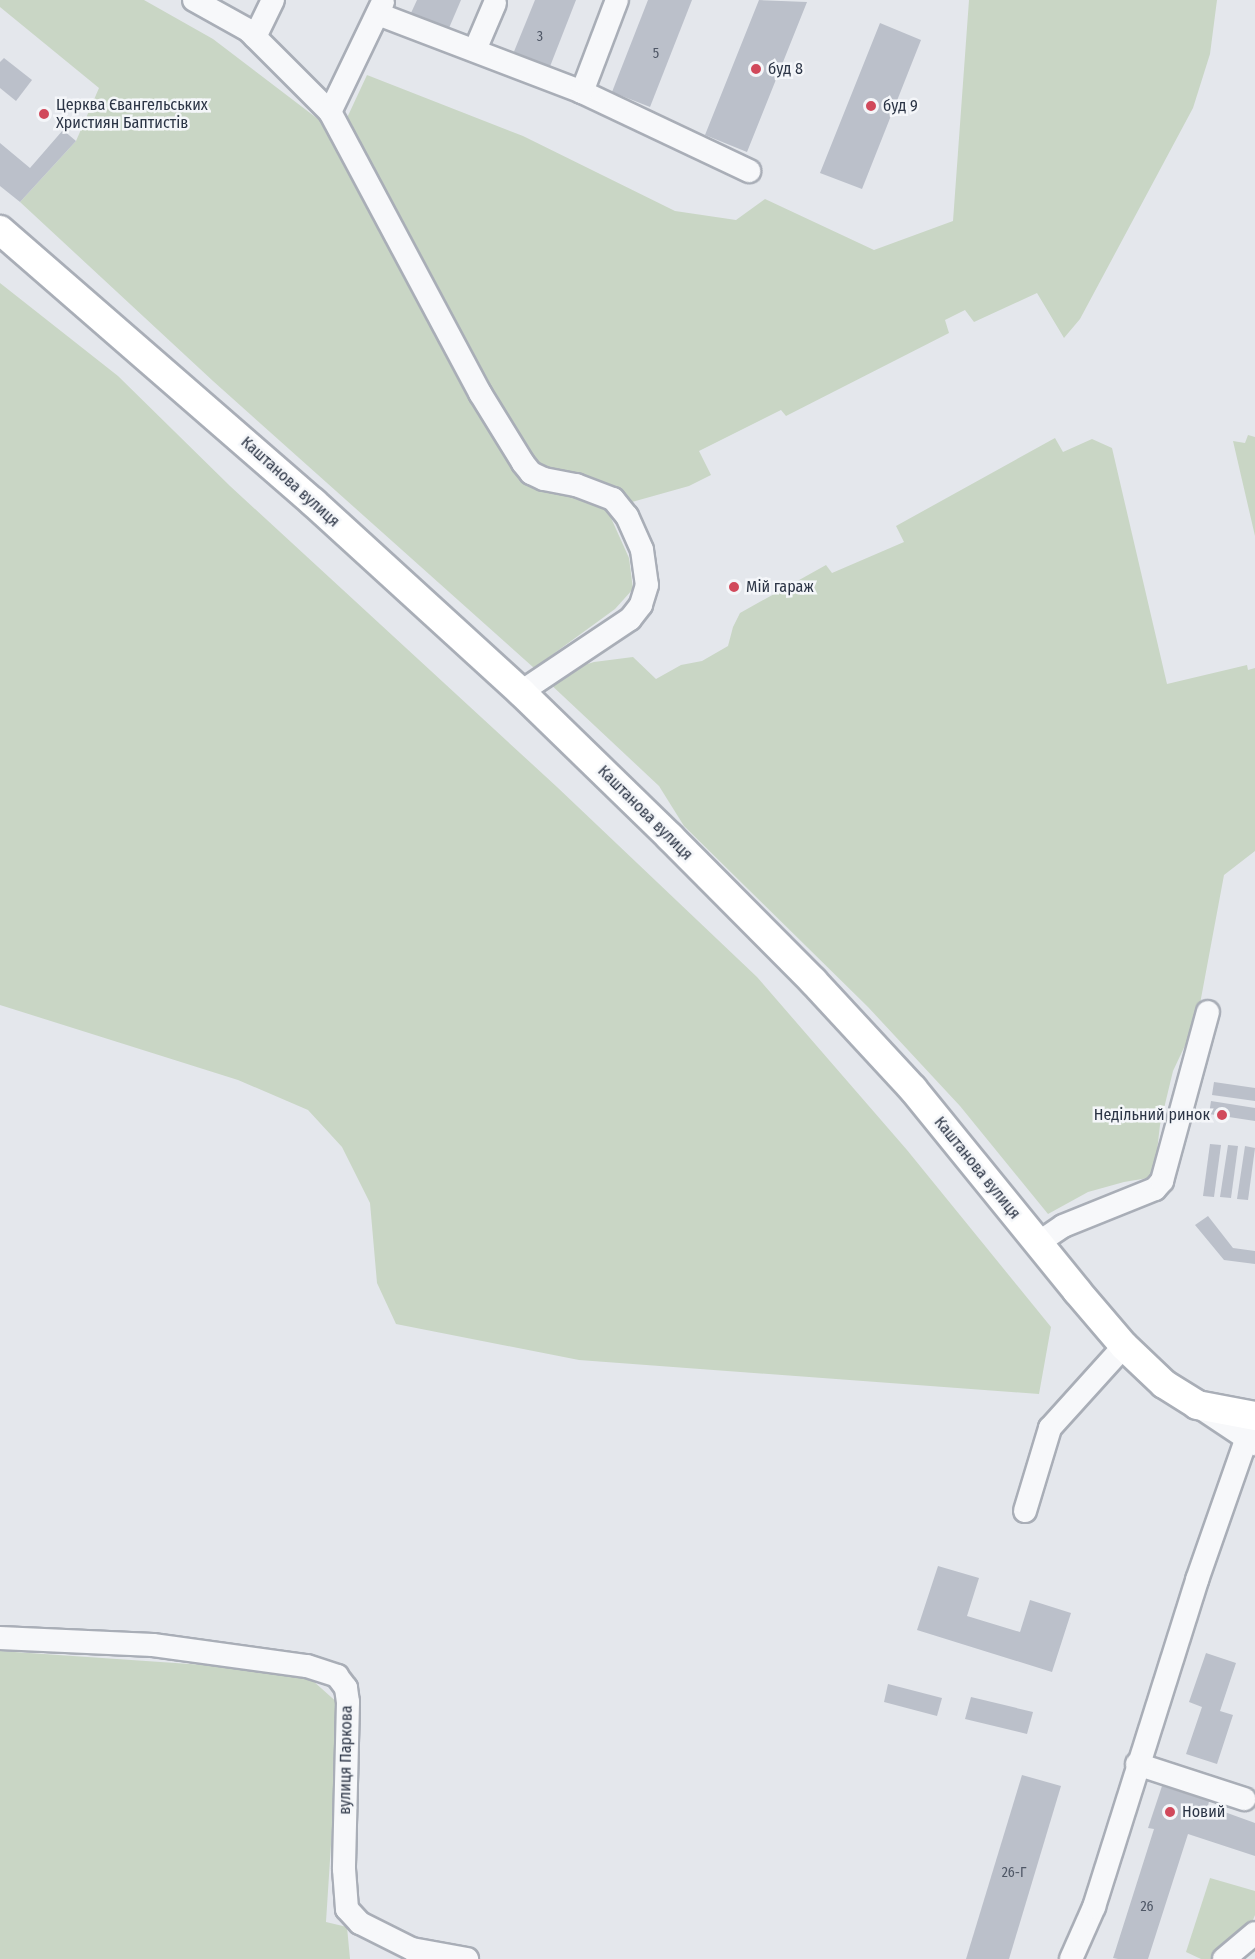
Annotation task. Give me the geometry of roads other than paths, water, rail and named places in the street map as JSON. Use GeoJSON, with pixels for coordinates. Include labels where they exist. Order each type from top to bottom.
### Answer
{"type":"FeatureCollection","features":[{"type":"Feature","properties":{"kind":"main road","name":"Каштанова вулиця"},"geometry":{"type":"LineString","coordinates":[[0,230],[304,494],[520,692],[813,981],[913,1089],[1124,1346],[1164,1384],[1197,1405],[1253,1431]]}},
{"type":"Feature","properties":{"kind":"street"},"geometry":{"type":"LineString","coordinates":[[194,0],[248,30],[330,112],[480,393],[531,473],[544,479],[576,485],[613,499],[627,516],[642,550],[647,585],[641,605],[630,619],[520,692]]}},
{"type":"Feature","properties":{"kind":"street"},"geometry":{"type":"LineString","coordinates":[[255,37],[273,0]]}},
{"type":"Feature","properties":{"kind":"street"},"geometry":{"type":"LineString","coordinates":[[582,92],[617,0]]}},
{"type":"Feature","properties":{"kind":"street"},"geometry":{"type":"LineString","coordinates":[[475,50],[495,3]]}},
{"type":"Feature","properties":{"kind":"street"},"geometry":{"type":"LineString","coordinates":[[330,112],[381,7],[475,50],[582,92],[749,171]]}},
{"type":"Feature","properties":{"kind":"street"},"geometry":{"type":"LineString","coordinates":[[1038,1243],[1063,1227],[1155,1190],[1162,1181],[1208,1012]]}},
{"type":"Feature","properties":{"kind":"street"},"geometry":{"type":"LineString","coordinates":[[1025,1511],[1050,1428],[1124,1346]]}},
{"type":"Feature","properties":{"kind":"street"},"geometry":{"type":"LineString","coordinates":[[1071,1959],[1094,1907],[1137,1764],[1197,1580],[1253,1431]]}},
{"type":"Feature","properties":{"kind":"street","name":"вулиця Паркова"},"geometry":{"type":"LineString","coordinates":[[0,1638],[153,1645],[307,1666],[337,1676],[346,1688],[348,1702],[344,1869],[347,1909],[360,1923],[412,1949],[467,1959]]}},
{"type":"Feature","properties":{"kind":"street"},"geometry":{"type":"LineString","coordinates":[[1137,1764],[1244,1799]]}},
{"type":"Feature","properties":{"kind":"street"},"geometry":{"type":"LineString","coordinates":[[1224,1959],[1255,1933]]}},
{"type":"Feature","properties":{"kind":"place","name":"буд 8"},"geometry":{"type":"Point","coordinates":[756,69]}},
{"type":"Feature","properties":{"kind":"place","name":"буд 9"},"geometry":{"type":"Point","coordinates":[871,106]}},
{"type":"Feature","properties":{"kind":"place","name":"Церква Євангельських Християн Баптистів"},"geometry":{"type":"Point","coordinates":[44,114]}},
{"type":"Feature","properties":{"kind":"place","name":"Мій гараж"},"geometry":{"type":"Point","coordinates":[734,587]}},
{"type":"Feature","properties":{"kind":"place","name":"Недільний ринок"},"geometry":{"type":"Point","coordinates":[1222,1115]}},
{"type":"Feature","properties":{"kind":"place","name":"Новий"},"geometry":{"type":"Point","coordinates":[1170,1812]}}]}
